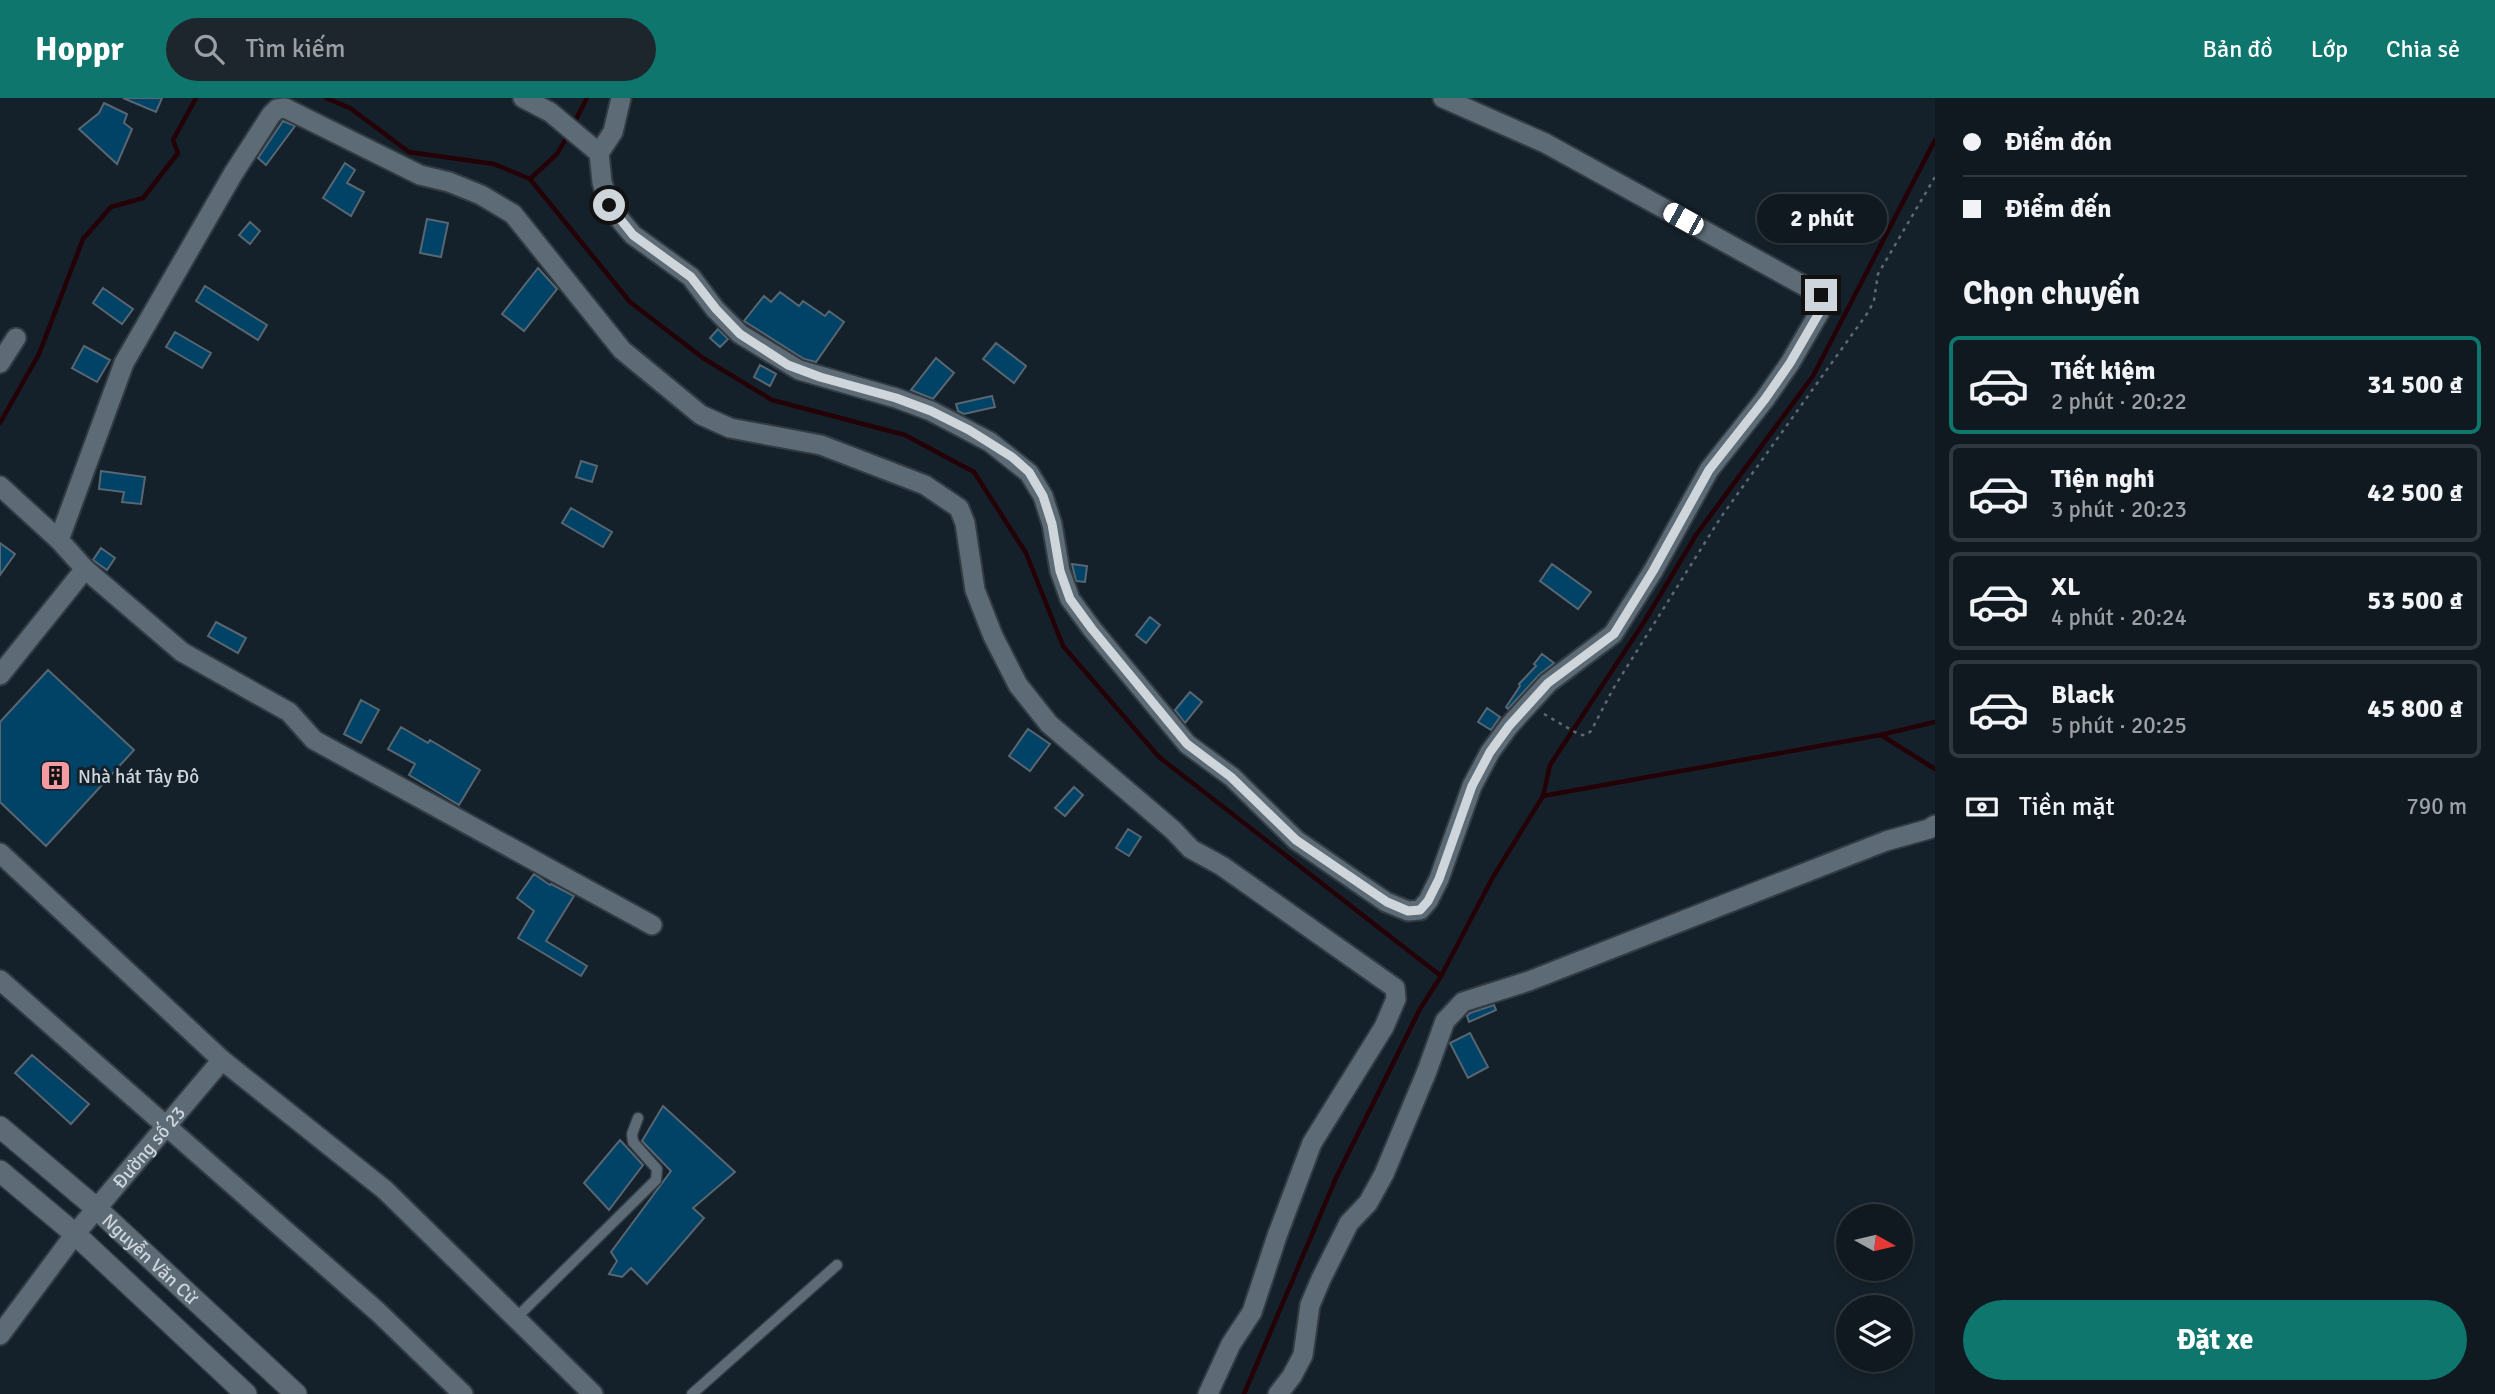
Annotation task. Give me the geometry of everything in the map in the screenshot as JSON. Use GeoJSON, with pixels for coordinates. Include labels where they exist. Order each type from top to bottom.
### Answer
{"type":"FeatureCollection","features":[{"type":"Feature","properties":{"kind":"main road","name":"Nguyễn Văn Cừ"},"geometry":{"type":"LineString","coordinates":[[0,1127],[96,1208],[296,1394]]}},
{"type":"Feature","properties":{"kind":"main road","name":"Nguyễn Văn Cừ"},"geometry":{"type":"LineString","coordinates":[[0,1171],[75,1234],[246,1394]]}},
{"type":"Feature","properties":{"kind":"street"},"geometry":{"type":"LineString","coordinates":[[523,98],[550,111],[578,138],[599,153]]}},
{"type":"Feature","properties":{"kind":"street"},"geometry":{"type":"LineString","coordinates":[[621,98],[613,132],[599,153],[602,182],[609,205],[633,235],[691,277],[740,334],[799,370],[931,411],[990,442],[1029,472],[1043,496],[1052,524],[1060,571],[1070,599],[1159,712],[1187,744],[1231,777],[1296,840],[1387,902],[1408,911],[1420,910],[1428,901],[1439,879],[1472,786],[1490,752],[1509,726],[1548,683],[1614,634],[1653,571],[1709,470],[1790,363],[1819,313],[1821,295],[1545,143],[1443,98]]}},
{"type":"Feature","properties":{"kind":"street"},"geometry":{"type":"LineString","coordinates":[[59,540],[124,363],[233,174],[277,109],[295,112],[387,160],[420,175],[449,182],[481,195],[513,214],[622,350],[701,415],[730,428],[821,445],[925,485],[959,508],[965,523],[975,590],[993,636],[1018,685],[1049,724],[1173,830],[1191,849],[1232,873],[1395,988],[1396,999],[1384,1027],[1312,1143],[1252,1312],[1231,1344],[1208,1394]]}},
{"type":"Feature","properties":{"kind":"street"},"geometry":{"type":"LineString","coordinates":[[0,363],[16,338]]}},
{"type":"Feature","properties":{"kind":"street"},"geometry":{"type":"LineString","coordinates":[[0,486],[59,540],[85,569],[183,652],[289,712],[314,740],[652,925]]}},
{"type":"Feature","properties":{"kind":"street"},"geometry":{"type":"LineString","coordinates":[[0,675],[85,569]]}},
{"type":"Feature","properties":{"kind":"street"},"geometry":{"type":"LineString","coordinates":[[1278,1394],[1292,1376],[1303,1354],[1311,1305],[1321,1279],[1349,1223],[1368,1203],[1384,1174],[1446,1021],[1455,1007],[1529,981],[1886,841],[1935,825]]}},
{"type":"Feature","properties":{"kind":"street"},"geometry":{"type":"LineString","coordinates":[[4,863],[222,1060],[385,1189],[593,1394]]}},
{"type":"Feature","properties":{"kind":"street"},"geometry":{"type":"LineString","coordinates":[[0,980],[377,1312],[463,1394]]}},
{"type":"Feature","properties":{"kind":"street","name":"Đường số 23"},"geometry":{"type":"LineString","coordinates":[[0,1335],[75,1234],[222,1060]]}},
{"type":"Feature","properties":{"kind":"lane"},"geometry":{"type":"LineString","coordinates":[[515,1319],[656,1180],[657,1169],[631,1138],[638,1118]]}},
{"type":"Feature","properties":{"kind":"lane"},"geometry":{"type":"LineString","coordinates":[[692,1394],[837,1265]]}},
{"type":"Feature","properties":{"kind":"path"},"geometry":{"type":"LineString","coordinates":[[1529,705],[1580,735],[1586,736],[1591,731],[1639,646],[1721,517],[1869,312],[1878,274],[1935,177]]}},
{"type":"Feature","properties":{"kind":"building"},"geometry":{"type":"Polygon","coordinates":[[[123,98],[162,98],[156,112],[123,98]]]}},
{"type":"Feature","properties":{"kind":"building"},"geometry":{"type":"Polygon","coordinates":[[[104,103],[127,114],[124,123],[132,129],[117,164],[79,129],[99,113],[104,103]]]}},
{"type":"Feature","properties":{"kind":"building"},"geometry":{"type":"Polygon","coordinates":[[[283,121],[295,126],[266,165],[258,158],[283,121]]]}},
{"type":"Feature","properties":{"kind":"building"},"geometry":{"type":"Polygon","coordinates":[[[345,163],[355,170],[347,183],[364,192],[351,216],[323,198],[345,163]]]}},
{"type":"Feature","properties":{"kind":"building"},"geometry":{"type":"Polygon","coordinates":[[[427,219],[448,223],[441,257],[420,253],[427,219]]]}},
{"type":"Feature","properties":{"kind":"building"},"geometry":{"type":"Polygon","coordinates":[[[250,222],[260,231],[250,244],[239,235],[250,222]]]}},
{"type":"Feature","properties":{"kind":"building"},"geometry":{"type":"Polygon","coordinates":[[[538,268],[557,289],[524,331],[502,314],[538,268]]]}},
{"type":"Feature","properties":{"kind":"building"},"geometry":{"type":"Polygon","coordinates":[[[205,286],[267,325],[258,340],[196,301],[205,286]]]}},
{"type":"Feature","properties":{"kind":"building"},"geometry":{"type":"Polygon","coordinates":[[[103,288],[133,309],[122,324],[93,303],[103,288]]]}},
{"type":"Feature","properties":{"kind":"building"},"geometry":{"type":"Polygon","coordinates":[[[780,292],[799,306],[803,301],[825,316],[829,311],[844,322],[816,362],[804,359],[744,321],[764,296],[771,302],[780,292]]]}},
{"type":"Feature","properties":{"kind":"building"},"geometry":{"type":"Polygon","coordinates":[[[718,329],[728,339],[720,347],[710,338],[718,329]]]}},
{"type":"Feature","properties":{"kind":"building"},"geometry":{"type":"Polygon","coordinates":[[[175,332],[211,353],[202,368],[166,347],[175,332]]]}},
{"type":"Feature","properties":{"kind":"building"},"geometry":{"type":"Polygon","coordinates":[[[996,343],[1026,366],[1014,383],[983,359],[996,343]]]}},
{"type":"Feature","properties":{"kind":"building"},"geometry":{"type":"Polygon","coordinates":[[[84,346],[110,360],[97,382],[72,368],[84,346]]]}},
{"type":"Feature","properties":{"kind":"building"},"geometry":{"type":"Polygon","coordinates":[[[936,358],[954,373],[933,399],[911,390],[936,358]]]}},
{"type":"Feature","properties":{"kind":"building"},"geometry":{"type":"Polygon","coordinates":[[[760,365],[776,374],[770,386],[754,377],[760,365]]]}},
{"type":"Feature","properties":{"kind":"building"},"geometry":{"type":"Polygon","coordinates":[[[992,396],[995,407],[964,414],[958,411],[956,404],[992,396]]]}},
{"type":"Feature","properties":{"kind":"building"},"geometry":{"type":"Polygon","coordinates":[[[581,461],[597,466],[592,482],[576,477],[581,461]]]}},
{"type":"Feature","properties":{"kind":"building"},"geometry":{"type":"Polygon","coordinates":[[[101,471],[145,477],[141,504],[122,502],[124,492],[99,489],[101,471]]]}},
{"type":"Feature","properties":{"kind":"building"},"geometry":{"type":"Polygon","coordinates":[[[571,508],[612,532],[603,547],[562,523],[571,508]]]}},
{"type":"Feature","properties":{"kind":"building"},"geometry":{"type":"Polygon","coordinates":[[[0,543],[15,554],[0,575],[0,543]]]}},
{"type":"Feature","properties":{"kind":"building"},"geometry":{"type":"Polygon","coordinates":[[[101,548],[115,558],[107,570],[93,560],[101,548]]]}},
{"type":"Feature","properties":{"kind":"building"},"geometry":{"type":"Polygon","coordinates":[[[1072,564],[1087,566],[1085,582],[1076,581],[1072,564]]]}},
{"type":"Feature","properties":{"kind":"building"},"geometry":{"type":"Polygon","coordinates":[[[1552,564],[1591,592],[1578,609],[1540,581],[1552,564]]]}},
{"type":"Feature","properties":{"kind":"building"},"geometry":{"type":"Polygon","coordinates":[[[1150,617],[1160,625],[1146,643],[1136,635],[1150,617]]]}},
{"type":"Feature","properties":{"kind":"building"},"geometry":{"type":"Polygon","coordinates":[[[216,622],[246,638],[238,653],[208,636],[216,622]]]}},
{"type":"Feature","properties":{"kind":"building"},"geometry":{"type":"Polygon","coordinates":[[[1542,654],[1554,663],[1539,675],[1508,709],[1506,707],[1519,684],[1536,666],[1534,664],[1542,654]]]}},
{"type":"Feature","properties":{"kind":"building","name":"Nhà hát Tây Đô"},"geometry":{"type":"Polygon","coordinates":[[[48,670],[134,750],[46,846],[0,802],[0,722],[48,670]]]}},
{"type":"Feature","properties":{"kind":"building"},"geometry":{"type":"Polygon","coordinates":[[[1190,692],[1202,702],[1185,723],[1175,710],[1190,692]]]}},
{"type":"Feature","properties":{"kind":"building"},"geometry":{"type":"Polygon","coordinates":[[[361,700],[379,710],[361,743],[344,734],[361,700]]]}},
{"type":"Feature","properties":{"kind":"building"},"geometry":{"type":"Polygon","coordinates":[[[1487,708],[1500,717],[1491,730],[1478,722],[1487,708]]]}},
{"type":"Feature","properties":{"kind":"building"},"geometry":{"type":"Polygon","coordinates":[[[401,727],[428,743],[430,740],[480,770],[459,805],[409,775],[415,764],[388,749],[401,727]]]}},
{"type":"Feature","properties":{"kind":"building"},"geometry":{"type":"Polygon","coordinates":[[[1028,729],[1050,744],[1030,771],[1009,756],[1028,729]]]}},
{"type":"Feature","properties":{"kind":"building"},"geometry":{"type":"Polygon","coordinates":[[[1074,787],[1083,795],[1065,816],[1055,808],[1074,787]]]}},
{"type":"Feature","properties":{"kind":"building"},"geometry":{"type":"Polygon","coordinates":[[[1128,829],[1141,837],[1129,856],[1116,848],[1128,829]]]}},
{"type":"Feature","properties":{"kind":"building"},"geometry":{"type":"Polygon","coordinates":[[[534,874],[574,896],[546,941],[587,966],[581,976],[518,938],[534,911],[517,898],[534,874]]]}},
{"type":"Feature","properties":{"kind":"building"},"geometry":{"type":"Polygon","coordinates":[[[1494,1005],[1496,1010],[1469,1022],[1467,1016],[1470,1013],[1494,1005]]]}},
{"type":"Feature","properties":{"kind":"building"},"geometry":{"type":"Polygon","coordinates":[[[1470,1033],[1488,1067],[1468,1078],[1450,1043],[1470,1033]]]}},
{"type":"Feature","properties":{"kind":"building"},"geometry":{"type":"Polygon","coordinates":[[[32,1055],[89,1104],[71,1124],[15,1073],[32,1055]]]}},
{"type":"Feature","properties":{"kind":"building"},"geometry":{"type":"Polygon","coordinates":[[[663,1106],[735,1172],[693,1208],[704,1218],[647,1284],[631,1268],[622,1277],[609,1274],[617,1261],[611,1252],[671,1171],[642,1141],[663,1106]]]}},
{"type":"Feature","properties":{"kind":"building"},"geometry":{"type":"Polygon","coordinates":[[[620,1140],[643,1165],[609,1210],[584,1183],[620,1140]]]}},
{"type":"Feature","properties":{"kind":"waterway"},"geometry":{"type":"LineString","coordinates":[[0,423],[39,354],[83,239],[111,207],[143,198],[178,153],[173,140],[196,98]]}},
{"type":"Feature","properties":{"kind":"waterway"},"geometry":{"type":"LineString","coordinates":[[326,98],[350,108],[409,152],[494,164],[530,179],[630,302],[703,358],[772,400],[905,435],[974,472],[1026,553],[1063,646],[1159,757],[1441,976],[1493,877],[1543,796],[1550,765],[1644,622],[1696,535],[1813,376],[1935,140]]}},
{"type":"Feature","properties":{"kind":"waterway"},"geometry":{"type":"LineString","coordinates":[[573,125],[587,98]]}},
{"type":"Feature","properties":{"kind":"waterway"},"geometry":{"type":"LineString","coordinates":[[530,179],[557,154],[569,133]]}},
{"type":"Feature","properties":{"kind":"waterway"},"geometry":{"type":"LineString","coordinates":[[1543,796],[1880,735],[1935,722]]}},
{"type":"Feature","properties":{"kind":"waterway"},"geometry":{"type":"LineString","coordinates":[[1881,735],[1935,769]]}},
{"type":"Feature","properties":{"kind":"waterway"},"geometry":{"type":"LineString","coordinates":[[1244,1394],[1336,1178],[1420,1009],[1441,976]]}},
{"type":"Feature","properties":{"kind":"place","name":"Nhà hát Tây Đô"},"geometry":{"type":"Point","coordinates":[55,776]}},
{"type":"Feature","properties":{"kind":"route"},"geometry":{"type":"LineString","coordinates":[[609,205],[633,235],[691,277],[740,334],[788,365],[931,411],[990,442],[1029,472],[1043,496],[1052,524],[1060,571],[1070,599],[1159,712],[1187,744],[1231,777],[1296,840],[1387,902],[1408,911],[1420,910],[1428,901],[1439,879],[1472,786],[1490,752],[1509,726],[1548,683],[1614,634],[1653,571],[1709,470],[1790,363],[1819,313],[1821,295]]}}]}
